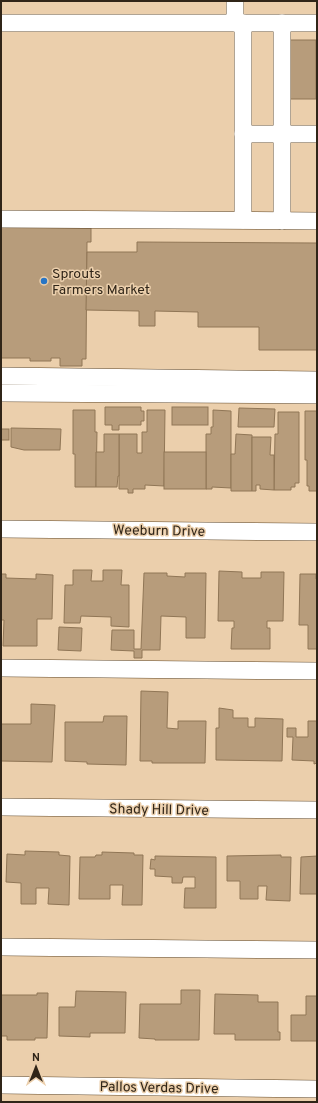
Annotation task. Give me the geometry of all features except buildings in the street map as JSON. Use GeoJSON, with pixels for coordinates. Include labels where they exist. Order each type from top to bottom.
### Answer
{"type":"FeatureCollection","features":[{"type":"Feature","properties":{"kind":"street"},"geometry":{"type":"LineString","coordinates":[[235,1],[239,23],[243,134],[243,220]]}},
{"type":"Feature","properties":{"kind":"street"},"geometry":{"type":"LineString","coordinates":[[1,23],[317,24]]}},
{"type":"Feature","properties":{"kind":"street"},"geometry":{"type":"LineString","coordinates":[[282,23],[282,221]]}},
{"type":"Feature","properties":{"kind":"street"},"geometry":{"type":"LineString","coordinates":[[243,134],[317,134]]}},
{"type":"Feature","properties":{"kind":"street"},"geometry":{"type":"LineString","coordinates":[[1,219],[317,221]]}},
{"type":"Feature","properties":{"kind":"street"},"geometry":{"type":"LineString","coordinates":[[1,376],[317,380]]}},
{"type":"Feature","properties":{"kind":"street"},"geometry":{"type":"LineString","coordinates":[[1,393],[317,395]]}},
{"type":"Feature","properties":{"kind":"street","name":"Weeburn Drive"},"geometry":{"type":"LineString","coordinates":[[1,529],[317,532]]}},
{"type":"Feature","properties":{"kind":"street"},"geometry":{"type":"LineString","coordinates":[[1,668],[317,671]]}},
{"type":"Feature","properties":{"kind":"street","name":"Shady Hill Drive"},"geometry":{"type":"LineString","coordinates":[[1,807],[317,810]]}},
{"type":"Feature","properties":{"kind":"street"},"geometry":{"type":"LineString","coordinates":[[1,947],[317,950]]}},
{"type":"Feature","properties":{"kind":"street","name":"Pallos Verdas Drive"},"geometry":{"type":"LineString","coordinates":[[1,1085],[317,1089]]}},
{"type":"Feature","properties":{"kind":"place","name":"Sprouts Farmers Market"},"geometry":{"type":"Point","coordinates":[44,281]}}]}
